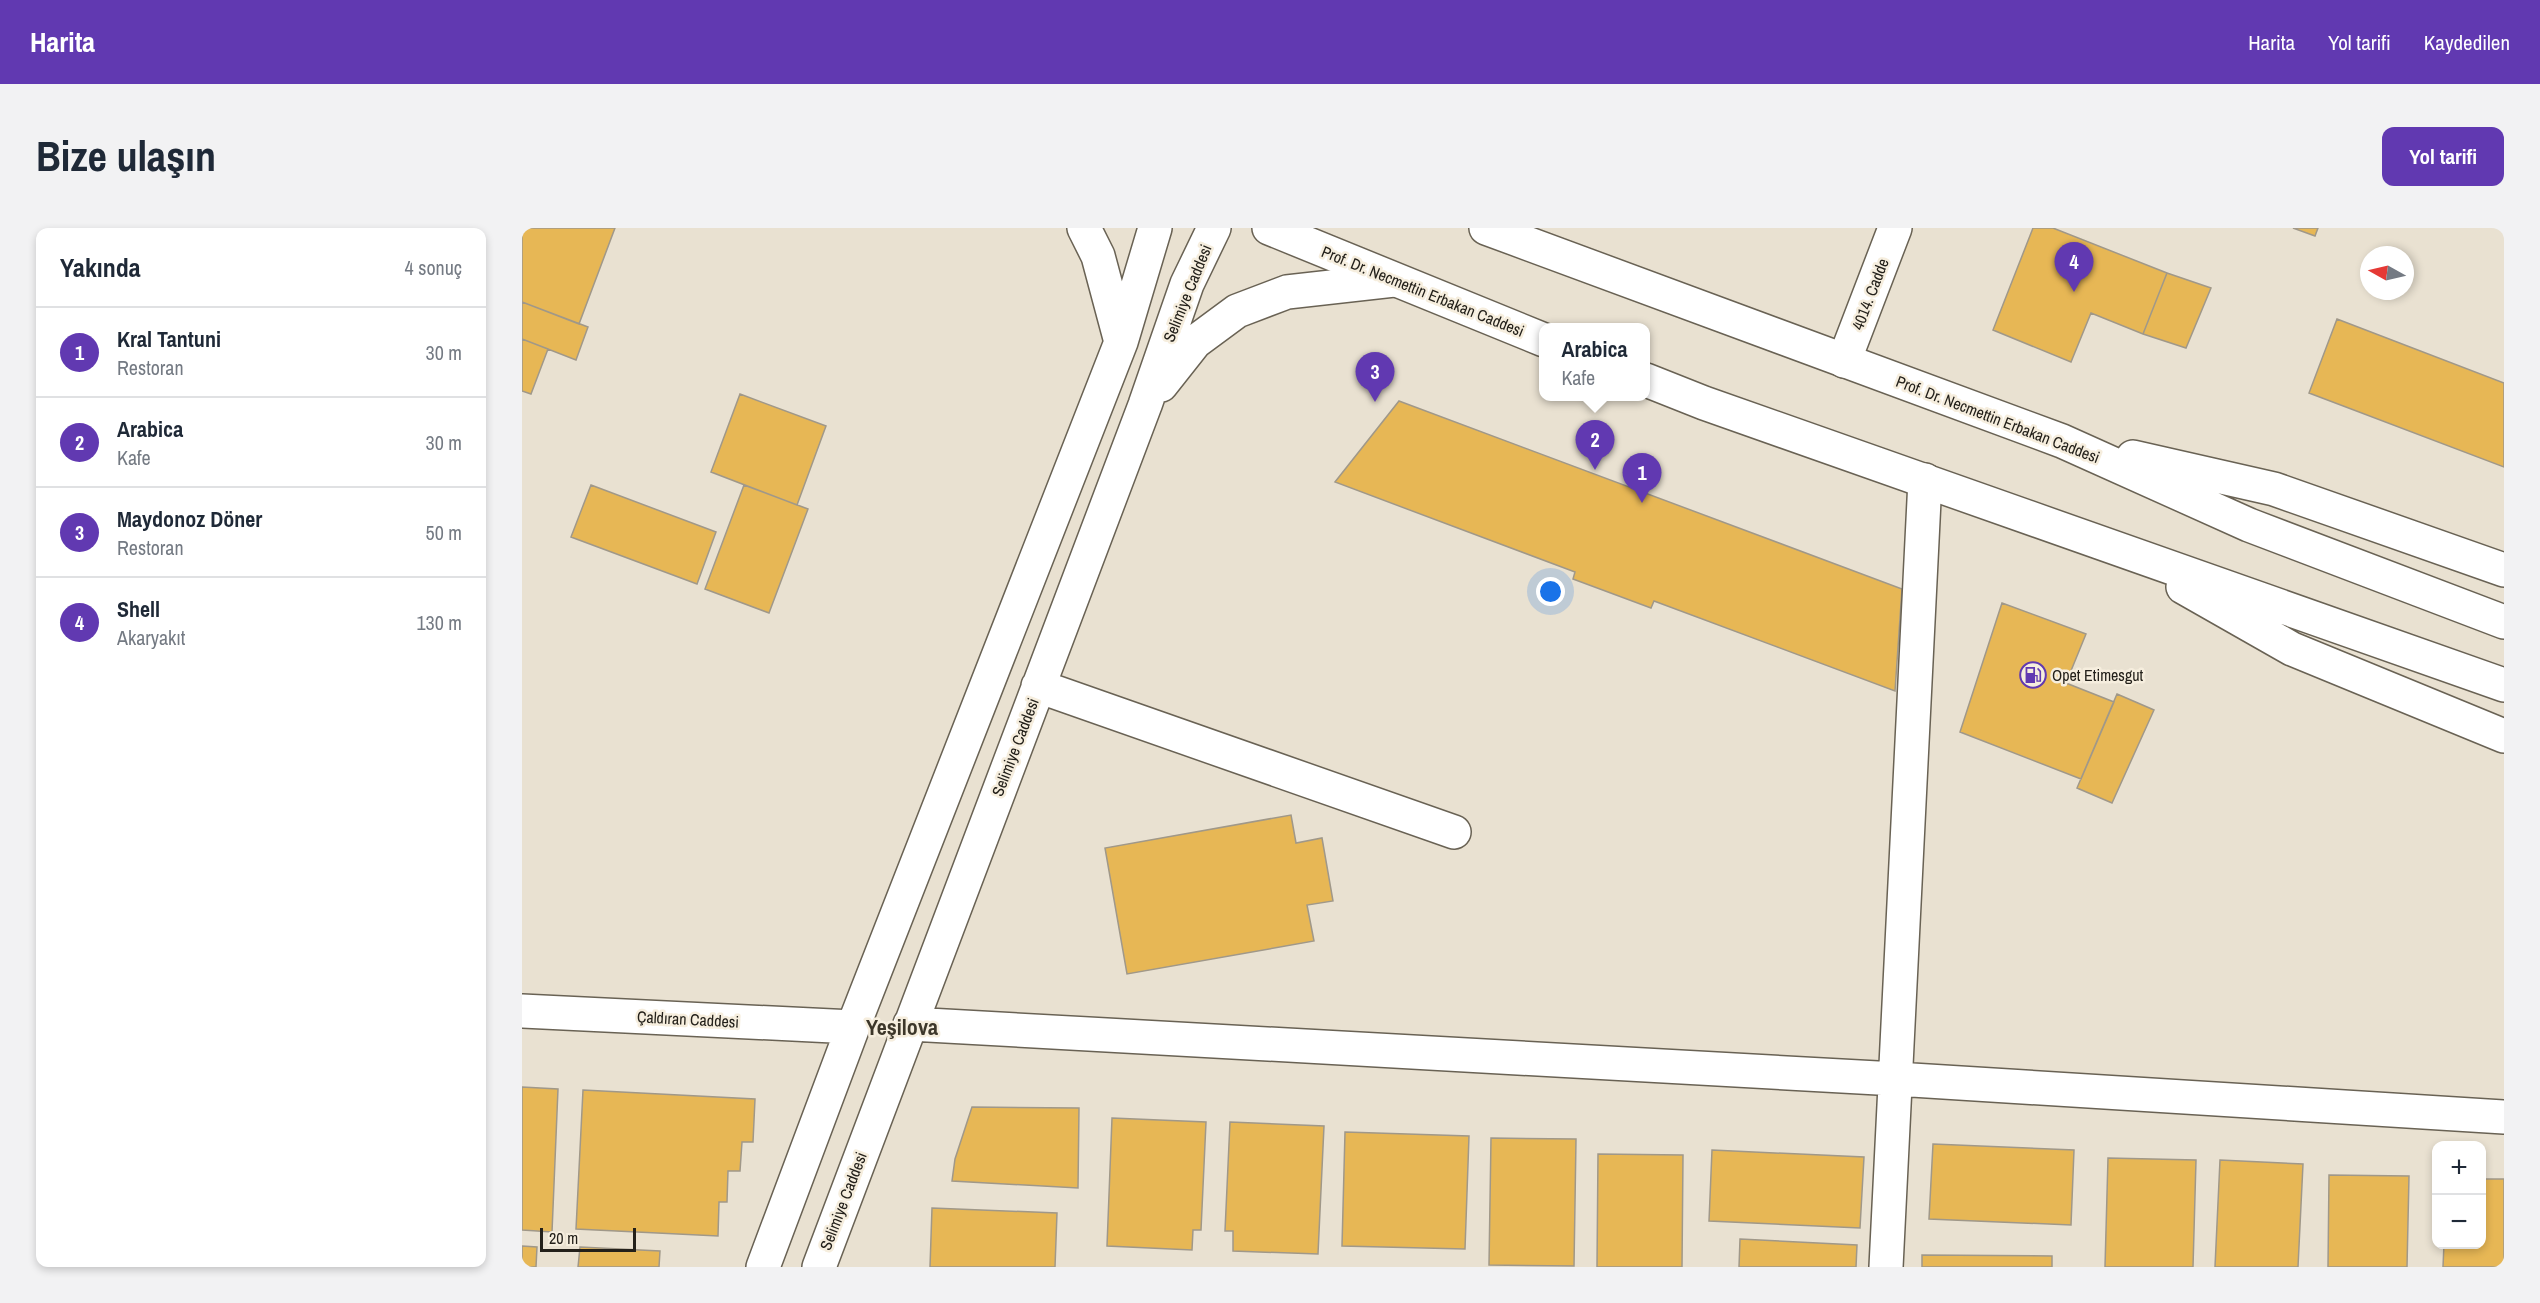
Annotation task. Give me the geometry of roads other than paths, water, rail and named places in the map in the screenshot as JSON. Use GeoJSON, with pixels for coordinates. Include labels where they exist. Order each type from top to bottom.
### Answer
{"type":"FeatureCollection","features":[{"type":"Feature","properties":{"kind":"street"},"geometry":{"type":"LineString","coordinates":[[1084,228],[1098,256],[1121,342]]}},
{"type":"Feature","properties":{"kind":"street"},"geometry":{"type":"LineString","coordinates":[[763,1267],[853,1027],[1121,342],[1155,228]]}},
{"type":"Feature","properties":{"kind":"street","name":"Selimiye Caddesi"},"geometry":{"type":"LineString","coordinates":[[819,1267],[1145,405],[1187,284],[1214,228]]}},
{"type":"Feature","properties":{"kind":"street","name":"Prof. Dr. Necmettin Erbakan Caddesi"},"geometry":{"type":"LineString","coordinates":[[1269,228],[1539,338]]}},
{"type":"Feature","properties":{"kind":"street","name":"Prof. Dr. Necmettin Erbakan Caddesi"},"geometry":{"type":"LineString","coordinates":[[1486,228],[2062,441],[2249,525],[2504,622]]}},
{"type":"Feature","properties":{"kind":"street","name":"4014. Cadde"},"geometry":{"type":"LineString","coordinates":[[1844,361],[1895,228]]}},
{"type":"Feature","properties":{"kind":"street"},"geometry":{"type":"LineString","coordinates":[[1145,405],[1195,342],[1237,311],[1287,292],[1394,280]]}},
{"type":"Feature","properties":{"kind":"street"},"geometry":{"type":"LineString","coordinates":[[1650,382],[1704,403],[2504,685]]}},
{"type":"Feature","properties":{"kind":"street"},"geometry":{"type":"LineString","coordinates":[[2062,441],[2274,489],[2504,570]]}},
{"type":"Feature","properties":{"kind":"street"},"geometry":{"type":"LineString","coordinates":[[1886,1267],[1925,480]]}},
{"type":"Feature","properties":{"kind":"street"},"geometry":{"type":"LineString","coordinates":[[2111,546],[2292,650],[2504,736]]}},
{"type":"Feature","properties":{"kind":"street"},"geometry":{"type":"LineString","coordinates":[[1038,686],[1455,832]]}},
{"type":"Feature","properties":{"kind":"street","name":"Çaldıran Caddesi"},"geometry":{"type":"LineString","coordinates":[[522,1011],[853,1027]]}},
{"type":"Feature","properties":{"kind":"street"},"geometry":{"type":"LineString","coordinates":[[910,1024],[1896,1079],[2504,1117]]}},
{"type":"Feature","properties":{"kind":"place","name":"Shell"},"geometry":{"type":"Point","coordinates":[2074,292]}},
{"type":"Feature","properties":{"kind":"place","name":"Maydonoz Döner"},"geometry":{"type":"Point","coordinates":[1375,402]}},
{"type":"Feature","properties":{"kind":"place","name":"Arabica"},"geometry":{"type":"Point","coordinates":[1595,470]}},
{"type":"Feature","properties":{"kind":"place","name":"Kral Tantuni"},"geometry":{"type":"Point","coordinates":[1642,503]}},
{"type":"Feature","properties":{"kind":"place","name":"Opet Etimesgut"},"geometry":{"type":"Point","coordinates":[2033,675]}},
{"type":"Feature","properties":{"kind":"district","name":"Yeşilova"},"geometry":{"type":"Point","coordinates":[902,1027]}}]}
